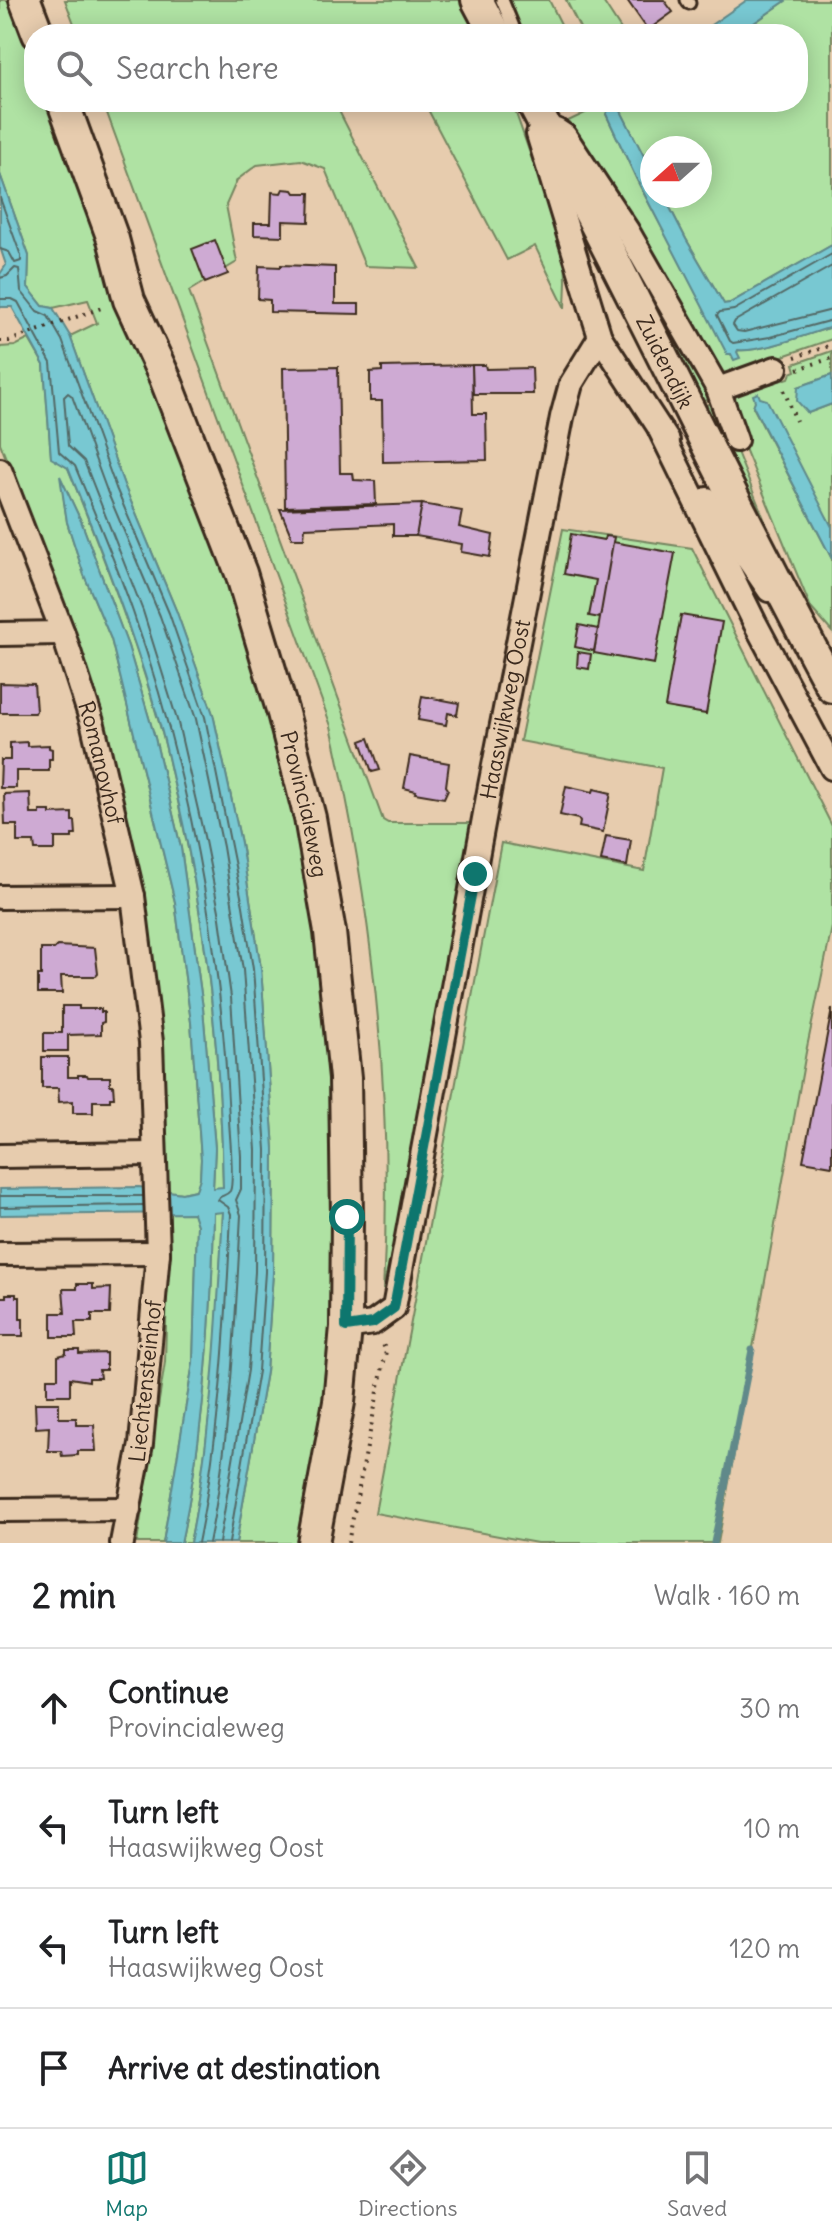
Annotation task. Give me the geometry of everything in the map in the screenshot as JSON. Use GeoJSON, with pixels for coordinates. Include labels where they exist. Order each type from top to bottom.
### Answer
{"type":"FeatureCollection","features":[{"type":"Feature","properties":{"kind":"main road"},"geometry":{"type":"LineString","coordinates":[[25,0],[34,24]]}},
{"type":"Feature","properties":{"kind":"main road"},"geometry":{"type":"LineString","coordinates":[[477,0],[490,24]]}},
{"type":"Feature","properties":{"kind":"main road","name":"Provincialeweg"},"geometry":{"type":"LineString","coordinates":[[67,112],[113,239],[129,300],[165,378],[241,573],[283,713],[310,818],[330,932],[345,1078],[347,1217],[360,1325],[339,1402],[313,1543]]}},
{"type":"Feature","properties":{"kind":"main road","name":"Zuidendijk"},"geometry":{"type":"LineString","coordinates":[[536,112],[832,687]]}},
{"type":"Feature","properties":{"kind":"street"},"geometry":{"type":"LineString","coordinates":[[535,112],[600,337]]}},
{"type":"Feature","properties":{"kind":"street","name":"Zuidendijk"},"geometry":{"type":"LineString","coordinates":[[538,112],[565,136],[627,230],[718,389],[736,440]]}},
{"type":"Feature","properties":{"kind":"street","name":"Zuidendijk"},"geometry":{"type":"LineString","coordinates":[[600,337],[766,588],[788,605]]}},
{"type":"Feature","properties":{"kind":"street","name":"Haaswijkweg Oost"},"geometry":{"type":"LineString","coordinates":[[360,1325],[394,1308],[562,417],[571,384],[600,337]]}},
{"type":"Feature","properties":{"kind":"street"},"geometry":{"type":"LineString","coordinates":[[718,389],[776,368]]}},
{"type":"Feature","properties":{"kind":"street"},"geometry":{"type":"LineString","coordinates":[[660,430],[755,623],[832,768]]}},
{"type":"Feature","properties":{"kind":"street","name":"Romanovhof"},"geometry":{"type":"LineString","coordinates":[[0,470],[63,633],[93,725],[133,896],[151,1042],[158,1220]]}},
{"type":"Feature","properties":{"kind":"street"},"geometry":{"type":"LineString","coordinates":[[0,634],[63,633]]}},
{"type":"Feature","properties":{"kind":"street"},"geometry":{"type":"LineString","coordinates":[[0,897],[133,896]]}},
{"type":"Feature","properties":{"kind":"street"},"geometry":{"type":"LineString","coordinates":[[0,1156],[154,1154]]}},
{"type":"Feature","properties":{"kind":"street","name":"Liechtensteinhof"},"geometry":{"type":"LineString","coordinates":[[122,1543],[141,1444],[158,1253],[158,1220]]}},
{"type":"Feature","properties":{"kind":"street"},"geometry":{"type":"LineString","coordinates":[[0,1254],[158,1253]]}},
{"type":"Feature","properties":{"kind":"street"},"geometry":{"type":"LineString","coordinates":[[0,1510],[129,1509]]}},
{"type":"Feature","properties":{"kind":"lane"},"geometry":{"type":"LineString","coordinates":[[502,0],[512,24]]}},
{"type":"Feature","properties":{"kind":"path"},"geometry":{"type":"LineString","coordinates":[[0,341],[9,341],[129,300]]}},
{"type":"Feature","properties":{"kind":"path"},"geometry":{"type":"LineString","coordinates":[[776,368],[797,356],[832,345]]}},
{"type":"Feature","properties":{"kind":"path"},"geometry":{"type":"LineString","coordinates":[[776,368],[801,369],[832,358]]}},
{"type":"Feature","properties":{"kind":"path"},"geometry":{"type":"LineString","coordinates":[[776,368],[796,421]]}},
{"type":"Feature","properties":{"kind":"path"},"geometry":{"type":"LineString","coordinates":[[348,1543],[386,1351],[360,1325]]}},
{"type":"Feature","properties":{"kind":"green space"},"geometry":{"type":"Polygon","coordinates":[[[0,0],[15,0],[24,24],[24,112],[57,112],[239,600],[303,819],[330,1032],[333,1315],[322,1419],[300,1543],[236,1543],[266,1372],[273,1273],[274,1149],[261,968],[241,843],[213,714],[70,336],[97,323],[88,300],[53,308],[43,306],[28,287],[29,256],[0,174],[0,0]]]}},
{"type":"Feature","properties":{"kind":"green space"},"geometry":{"type":"Polygon","coordinates":[[[65,0],[469,0],[481,24],[74,24],[65,0]]]}},
{"type":"Feature","properties":{"kind":"green space"},"geometry":{"type":"Polygon","coordinates":[[[508,0],[549,0],[561,24],[517,24],[508,0]]]}},
{"type":"Feature","properties":{"kind":"green space"},"geometry":{"type":"Polygon","coordinates":[[[566,0],[602,0],[618,24],[578,24],[566,0]]]}},
{"type":"Feature","properties":{"kind":"green space"},"geometry":{"type":"Polygon","coordinates":[[[787,0],[832,0],[832,245],[724,304],[670,208],[712,208],[712,136],[640,136],[640,149],[621,112],[808,112],[808,24],[752,24],[787,0]]]}},
{"type":"Feature","properties":{"kind":"green space"},"geometry":{"type":"Polygon","coordinates":[[[107,112],[340,112],[419,268],[365,266],[325,169],[301,160],[257,165],[237,180],[226,205],[237,262],[189,291],[383,820],[388,823],[474,823],[383,1290],[385,1148],[377,1006],[358,865],[331,726],[107,112]]]}},
{"type":"Feature","properties":{"kind":"green space"},"geometry":{"type":"Polygon","coordinates":[[[429,112],[515,112],[565,254],[565,308],[535,246],[507,260],[429,112]]]}},
{"type":"Feature","properties":{"kind":"green space"},"geometry":{"type":"Polygon","coordinates":[[[587,112],[607,112],[640,186],[640,208],[652,208],[734,359],[738,350],[772,345],[832,327],[832,339],[731,374],[721,373],[564,123],[587,112]]]}},
{"type":"Feature","properties":{"kind":"green space"},"geometry":{"type":"Polygon","coordinates":[[[566,147],[712,398],[696,405],[566,147]]]}},
{"type":"Feature","properties":{"kind":"green space"},"geometry":{"type":"Polygon","coordinates":[[[29,339],[44,365],[51,457],[68,468],[81,500],[129,628],[167,752],[188,846],[204,943],[219,1089],[223,1188],[213,1189],[215,1148],[203,1008],[181,848],[155,738],[128,646],[81,521],[61,479],[67,522],[84,575],[111,639],[175,902],[191,1022],[201,1159],[196,1190],[182,1193],[167,1191],[164,1079],[150,945],[126,818],[96,704],[44,555],[0,443],[0,347],[15,346],[29,339]]]}},
{"type":"Feature","properties":{"kind":"green space"},"geometry":{"type":"Polygon","coordinates":[[[832,351],[832,375],[798,387],[808,413],[832,404],[832,526],[755,401],[753,407],[832,559],[832,632],[811,608],[741,439],[732,403],[746,389],[789,378],[796,371],[794,364],[832,351]]]}},
{"type":"Feature","properties":{"kind":"green space"},"geometry":{"type":"Polygon","coordinates":[[[716,400],[788,578],[699,409],[716,400]]]}},
{"type":"Feature","properties":{"kind":"green space"},"geometry":{"type":"Polygon","coordinates":[[[563,529],[692,548],[832,826],[832,927],[806,1052],[718,1543],[537,1543],[375,1513],[501,843],[644,871],[662,768],[520,741],[563,529]]]}},
{"type":"Feature","properties":{"kind":"green space"},"geometry":{"type":"Polygon","coordinates":[[[193,1212],[197,1225],[193,1363],[163,1543],[137,1543],[165,1362],[169,1213],[193,1212]]]}},
{"type":"Feature","properties":{"kind":"green space"},"geometry":{"type":"Polygon","coordinates":[[[214,1212],[223,1212],[209,1420],[190,1543],[181,1543],[196,1461],[205,1378],[214,1212]]]}},
{"type":"Feature","properties":{"kind":"water"},"geometry":{"type":"Polygon","coordinates":[[[747,0],[787,0],[752,24],[712,24],[747,0]]]}},
{"type":"Feature","properties":{"kind":"water"},"geometry":{"type":"Polygon","coordinates":[[[607,112],[622,112],[640,148],[640,186],[607,112]]]}},
{"type":"Feature","properties":{"kind":"water"},"geometry":{"type":"Polygon","coordinates":[[[0,174],[29,256],[28,287],[43,306],[53,308],[70,336],[124,485],[176,610],[213,714],[241,843],[261,968],[274,1149],[273,1273],[266,1372],[236,1543],[190,1543],[209,1420],[223,1212],[214,1213],[205,1379],[196,1461],[181,1543],[163,1543],[193,1363],[197,1225],[193,1213],[0,1215],[0,1189],[139,1187],[182,1193],[196,1190],[200,1178],[191,1022],[175,902],[111,639],[84,575],[67,522],[60,476],[81,521],[128,646],[155,738],[181,848],[203,1008],[215,1148],[213,1188],[223,1187],[219,1088],[210,990],[188,845],[162,734],[129,627],[68,468],[51,458],[44,365],[12,307],[0,307],[0,274],[6,265],[0,247],[0,174]]]}},
{"type":"Feature","properties":{"kind":"water"},"geometry":{"type":"Polygon","coordinates":[[[651,208],[670,208],[724,304],[832,245],[832,327],[772,345],[738,350],[740,358],[734,360],[731,354],[727,354],[651,208]]]}},
{"type":"Feature","properties":{"kind":"water"},"geometry":{"type":"Polygon","coordinates":[[[832,375],[832,404],[808,413],[797,401],[798,387],[832,375]]]}},
{"type":"Feature","properties":{"kind":"water"},"geometry":{"type":"Polygon","coordinates":[[[758,393],[760,398],[767,400],[832,527],[832,559],[753,406],[753,395],[758,393]]]}},
{"type":"Feature","properties":{"kind":"building"},"geometry":{"type":"Polygon","coordinates":[[[627,0],[664,0],[673,12],[656,24],[644,24],[627,0]]]}},
{"type":"Feature","properties":{"kind":"building"},"geometry":{"type":"Polygon","coordinates":[[[283,189],[310,193],[309,222],[283,221],[283,236],[254,235],[254,223],[271,223],[272,192],[281,193],[283,189]]]}},
{"type":"Feature","properties":{"kind":"building"},"geometry":{"type":"Polygon","coordinates":[[[215,240],[228,274],[205,283],[192,249],[215,240]]]}},
{"type":"Feature","properties":{"kind":"building"},"geometry":{"type":"Polygon","coordinates":[[[259,266],[335,267],[335,304],[359,304],[359,314],[270,312],[270,300],[258,299],[259,266]]]}},
{"type":"Feature","properties":{"kind":"building"},"geometry":{"type":"Polygon","coordinates":[[[472,365],[485,365],[486,369],[532,368],[533,394],[473,394],[472,365]]]}},
{"type":"Feature","properties":{"kind":"building"},"geometry":{"type":"Polygon","coordinates":[[[472,365],[473,414],[486,414],[487,460],[383,462],[382,401],[370,401],[370,372],[382,371],[382,367],[472,365]]]}},
{"type":"Feature","properties":{"kind":"building"},"geometry":{"type":"Polygon","coordinates":[[[338,367],[340,473],[353,473],[354,480],[375,481],[376,504],[285,507],[283,368],[338,367]]]}},
{"type":"Feature","properties":{"kind":"building"},"geometry":{"type":"Polygon","coordinates":[[[422,504],[462,511],[459,527],[493,535],[490,557],[461,552],[462,544],[416,536],[422,504]]]}},
{"type":"Feature","properties":{"kind":"building"},"geometry":{"type":"Polygon","coordinates":[[[422,504],[416,536],[393,536],[393,524],[305,528],[304,538],[292,538],[280,509],[422,504]]]}},
{"type":"Feature","properties":{"kind":"building"},"geometry":{"type":"Polygon","coordinates":[[[571,534],[604,540],[605,536],[614,537],[600,618],[589,616],[596,580],[564,574],[571,534]]]}},
{"type":"Feature","properties":{"kind":"building"},"geometry":{"type":"Polygon","coordinates":[[[613,542],[675,553],[654,664],[594,653],[613,542]]]}},
{"type":"Feature","properties":{"kind":"building"},"geometry":{"type":"Polygon","coordinates":[[[681,615],[722,622],[706,714],[665,707],[681,615]]]}},
{"type":"Feature","properties":{"kind":"building"},"geometry":{"type":"Polygon","coordinates":[[[579,625],[598,629],[594,651],[575,647],[579,625]]]}},
{"type":"Feature","properties":{"kind":"building"},"geometry":{"type":"Polygon","coordinates":[[[578,652],[591,654],[589,669],[577,667],[578,652]]]}},
{"type":"Feature","properties":{"kind":"building"},"geometry":{"type":"Polygon","coordinates":[[[0,683],[34,684],[36,711],[0,713],[0,683]]]}},
{"type":"Feature","properties":{"kind":"building"},"geometry":{"type":"Polygon","coordinates":[[[422,696],[459,703],[457,715],[448,713],[446,725],[418,720],[422,696]]]}},
{"type":"Feature","properties":{"kind":"building"},"geometry":{"type":"Polygon","coordinates":[[[369,738],[380,770],[372,772],[361,741],[369,738]]]}},
{"type":"Feature","properties":{"kind":"building"},"geometry":{"type":"Polygon","coordinates":[[[27,742],[27,746],[49,745],[52,759],[49,759],[49,771],[16,771],[16,788],[0,788],[1,760],[10,760],[10,743],[27,742]]]}},
{"type":"Feature","properties":{"kind":"building"},"geometry":{"type":"Polygon","coordinates":[[[410,756],[449,763],[448,789],[444,798],[404,788],[410,756]]]}},
{"type":"Feature","properties":{"kind":"building"},"geometry":{"type":"Polygon","coordinates":[[[566,786],[611,793],[603,832],[579,827],[578,819],[560,815],[566,786]]]}},
{"type":"Feature","properties":{"kind":"building"},"geometry":{"type":"Polygon","coordinates":[[[30,793],[31,814],[40,814],[40,811],[72,813],[76,835],[72,838],[55,838],[55,850],[35,850],[34,842],[17,842],[17,825],[5,825],[4,794],[30,793]]]}},
{"type":"Feature","properties":{"kind":"building"},"geometry":{"type":"Polygon","coordinates":[[[606,836],[631,840],[627,866],[601,861],[606,836]]]}},
{"type":"Feature","properties":{"kind":"building"},"geometry":{"type":"Polygon","coordinates":[[[57,946],[95,948],[98,974],[61,976],[62,993],[38,993],[41,949],[57,946]]]}},
{"type":"Feature","properties":{"kind":"building"},"geometry":{"type":"Polygon","coordinates":[[[62,1006],[101,1009],[104,1022],[101,1023],[101,1034],[68,1035],[68,1051],[44,1051],[44,1033],[62,1033],[62,1006]]]}},
{"type":"Feature","properties":{"kind":"building"},"geometry":{"type":"Polygon","coordinates":[[[832,1009],[832,1166],[803,1161],[832,1009]]]}},
{"type":"Feature","properties":{"kind":"building"},"geometry":{"type":"Polygon","coordinates":[[[42,1057],[68,1057],[68,1077],[110,1077],[114,1098],[110,1101],[93,1101],[93,1113],[73,1113],[73,1101],[59,1102],[58,1088],[42,1088],[42,1057]]]}},
{"type":"Feature","properties":{"kind":"building"},"geometry":{"type":"Polygon","coordinates":[[[77,1284],[93,1284],[93,1289],[111,1288],[110,1314],[92,1314],[92,1322],[75,1322],[76,1337],[52,1337],[52,1313],[65,1313],[63,1289],[77,1289],[77,1284]]]}},
{"type":"Feature","properties":{"kind":"building"},"geometry":{"type":"Polygon","coordinates":[[[6,1294],[20,1297],[23,1336],[0,1336],[0,1297],[6,1297],[6,1294]]]}},
{"type":"Feature","properties":{"kind":"building"},"geometry":{"type":"Polygon","coordinates":[[[66,1350],[79,1350],[79,1354],[106,1353],[106,1370],[99,1370],[100,1378],[89,1378],[89,1381],[70,1378],[70,1395],[47,1395],[47,1378],[58,1378],[58,1356],[66,1354],[66,1350]]]}},
{"type":"Feature","properties":{"kind":"building"},"geometry":{"type":"Polygon","coordinates":[[[35,1403],[59,1403],[59,1418],[76,1418],[76,1425],[94,1425],[96,1451],[78,1451],[78,1455],[62,1456],[61,1451],[48,1451],[49,1427],[36,1428],[35,1403]]]}},
{"type":"Feature","properties":{"kind":"waterway"},"geometry":{"type":"LineString","coordinates":[[714,1543],[752,1350]]}},
{"type":"Feature","properties":{"kind":"route"},"geometry":{"type":"LineString","coordinates":[[347,1217],[346,1327],[373,1323],[394,1308],[475,874]]}}]}
